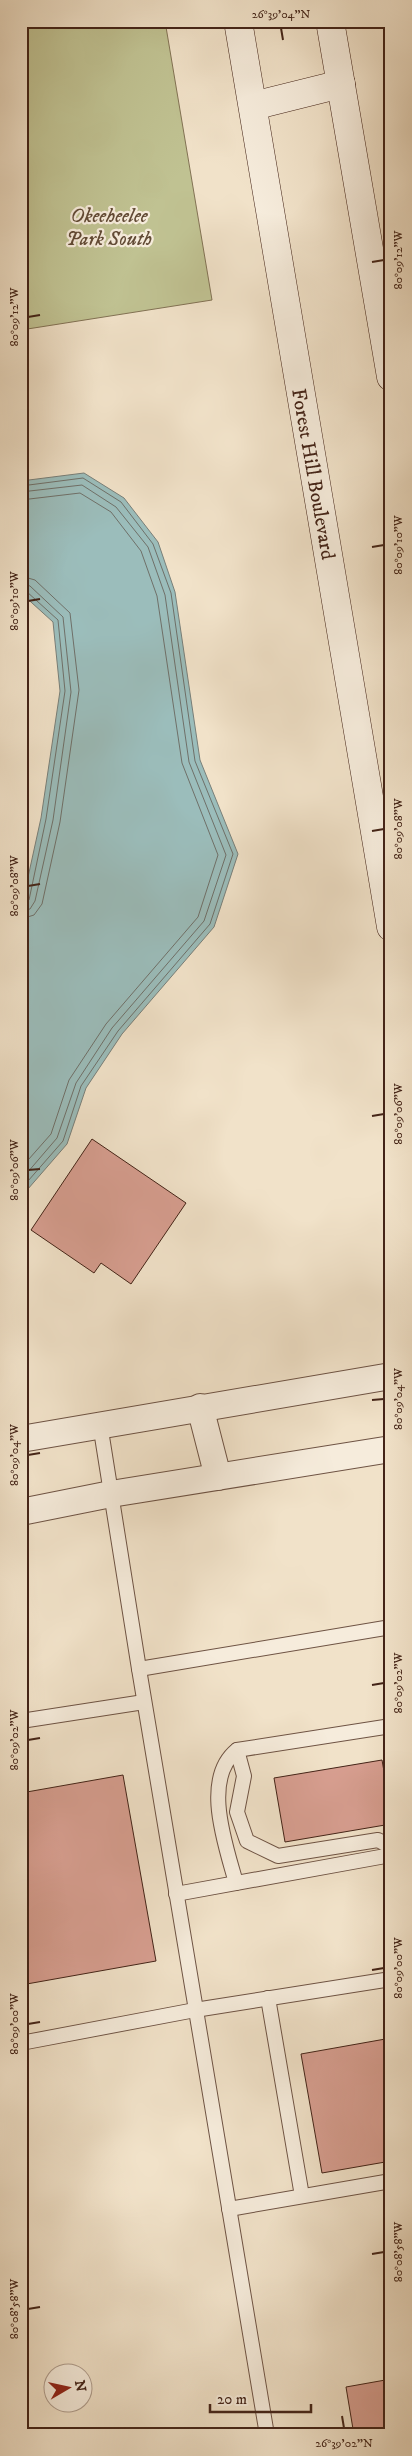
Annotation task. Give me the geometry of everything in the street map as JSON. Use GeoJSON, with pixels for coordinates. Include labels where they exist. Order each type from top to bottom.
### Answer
{"type":"FeatureCollection","features":[{"type":"Feature","properties":{"kind":"main road","name":"Forest Hill Boulevard"},"geometry":{"type":"LineString","coordinates":[[238,21],[391,927]]}},
{"type":"Feature","properties":{"kind":"main road"},"geometry":{"type":"LineString","coordinates":[[330,21],[391,378]]}},
{"type":"Feature","properties":{"kind":"main road"},"geometry":{"type":"LineString","coordinates":[[252,106],[341,84]]}},
{"type":"Feature","properties":{"kind":"street"},"geometry":{"type":"LineString","coordinates":[[21,1439],[100,1424],[391,1376]]}},
{"type":"Feature","properties":{"kind":"street"},"geometry":{"type":"LineString","coordinates":[[200,1407],[218,1477]]}},
{"type":"Feature","properties":{"kind":"street"},"geometry":{"type":"LineString","coordinates":[[21,1512],[111,1494],[391,1448]]}},
{"type":"Feature","properties":{"kind":"lane"},"geometry":{"type":"LineString","coordinates":[[100,1424],[144,1702],[267,2435]]}},
{"type":"Feature","properties":{"kind":"lane"},"geometry":{"type":"LineString","coordinates":[[139,1669],[391,1627]]}},
{"type":"Feature","properties":{"kind":"lane"},"geometry":{"type":"LineString","coordinates":[[21,1721],[144,1702]]}},
{"type":"Feature","properties":{"kind":"lane"},"geometry":{"type":"LineString","coordinates":[[236,1883],[220,1821],[218,1794],[223,1767],[229,1757],[237,1750],[391,1726]]}},
{"type":"Feature","properties":{"kind":"lane"},"geometry":{"type":"LineString","coordinates":[[237,1750],[244,1776],[237,1812],[247,1841],[278,1856],[378,1840],[391,1847]]}},
{"type":"Feature","properties":{"kind":"lane"},"geometry":{"type":"LineString","coordinates":[[176,1894],[391,1855]]}},
{"type":"Feature","properties":{"kind":"lane"},"geometry":{"type":"LineString","coordinates":[[21,2043],[195,2010],[391,1979]]}},
{"type":"Feature","properties":{"kind":"lane"},"geometry":{"type":"LineString","coordinates":[[268,1998],[302,2196]]}},
{"type":"Feature","properties":{"kind":"lane"},"geometry":{"type":"LineString","coordinates":[[229,2209],[391,2181]]}},
{"type":"Feature","properties":{"kind":"green space","name":"Okeeheelee Park South"},"geometry":{"type":"Polygon","coordinates":[[[21,21],[165,21],[212,300],[21,330],[21,21]]]}},
{"type":"Feature","properties":{"kind":"water"},"geometry":{"type":"Polygon","coordinates":[[[84,473],[124,498],[158,542],[175,592],[200,760],[238,854],[214,927],[122,1034],[86,1088],[67,1144],[21,1197],[21,909],[41,818],[60,691],[53,622],[21,593],[21,481],[84,473]]]}},
{"type":"Feature","properties":{"kind":"building"},"geometry":{"type":"Polygon","coordinates":[[[92,1139],[186,1203],[131,1284],[101,1263],[94,1273],[31,1230],[92,1139]]]}},
{"type":"Feature","properties":{"kind":"building"},"geometry":{"type":"Polygon","coordinates":[[[382,1760],[391,1811],[391,1824],[285,1842],[274,1778],[382,1760]]]}},
{"type":"Feature","properties":{"kind":"building"},"geometry":{"type":"Polygon","coordinates":[[[123,1775],[156,1961],[21,1985],[21,1793],[123,1775]]]}},
{"type":"Feature","properties":{"kind":"building"},"geometry":{"type":"Polygon","coordinates":[[[391,2038],[391,2161],[322,2173],[301,2054],[391,2038]]]}},
{"type":"Feature","properties":{"kind":"building"},"geometry":{"type":"Polygon","coordinates":[[[391,2379],[391,2435],[354,2435],[346,2387],[391,2379]]]}}]}
